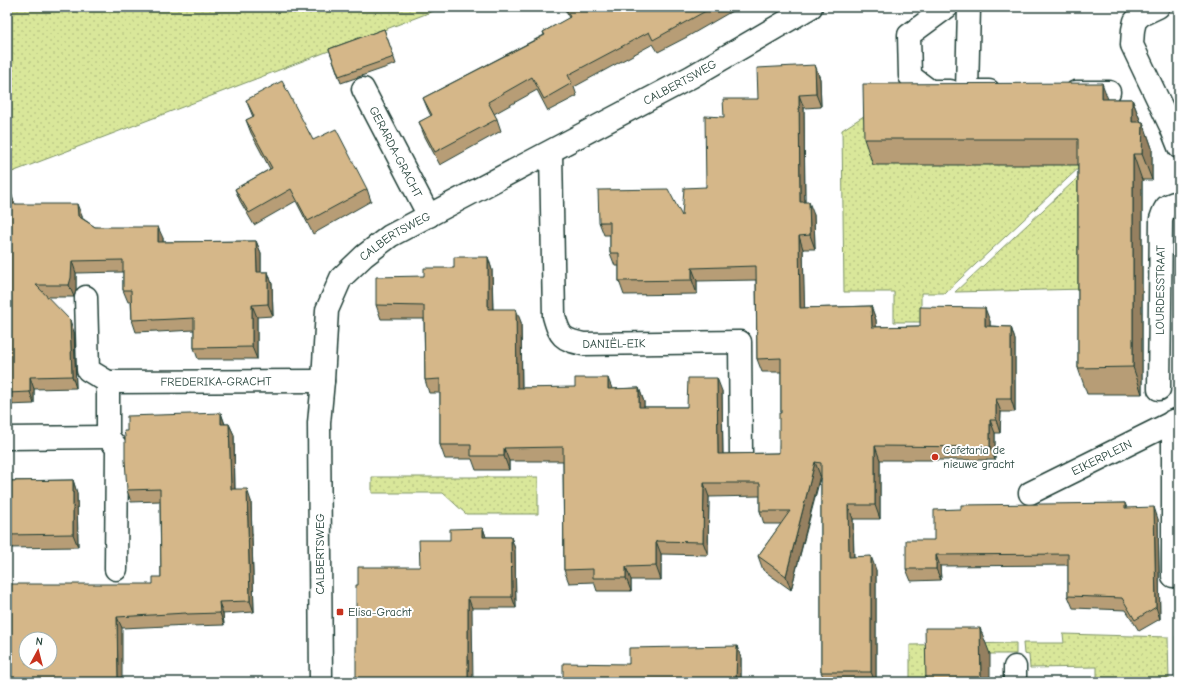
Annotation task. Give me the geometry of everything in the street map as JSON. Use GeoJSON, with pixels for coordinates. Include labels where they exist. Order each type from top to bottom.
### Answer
{"type":"FeatureCollection","features":[{"type":"Feature","properties":{"kind":"street","name":"CALBERTSWEG"},"geometry":{"type":"LineString","coordinates":[[320,682],[319,423],[327,310],[341,278],[364,256],[390,236],[691,77],[811,7]]}},
{"type":"Feature","properties":{"kind":"street"},"geometry":{"type":"LineString","coordinates":[[947,7],[909,35],[910,76],[930,90],[1012,92]]}},
{"type":"Feature","properties":{"kind":"street"},"geometry":{"type":"LineString","coordinates":[[967,91],[969,7]]}},
{"type":"Feature","properties":{"kind":"street"},"geometry":{"type":"LineString","coordinates":[[1158,7],[1141,15],[1135,21],[1132,45],[1179,147]]}},
{"type":"Feature","properties":{"kind":"street","name":"GERARDA-GRACHT"},"geometry":{"type":"LineString","coordinates":[[363,88],[429,216]]}},
{"type":"Feature","properties":{"kind":"street"},"geometry":{"type":"LineString","coordinates":[[1056,92],[1109,92]]}},
{"type":"Feature","properties":{"kind":"street","name":"DANIËL-EIK"},"geometry":{"type":"LineString","coordinates":[[551,152],[554,316],[558,331],[568,340],[583,344],[740,342],[741,455]]}},
{"type":"Feature","properties":{"kind":"street","name":"LOURDESSTRAAT"},"geometry":{"type":"LineString","coordinates":[[1159,389],[1161,219],[1164,208],[1170,204],[1179,202]]}},
{"type":"Feature","properties":{"kind":"street"},"geometry":{"type":"LineString","coordinates":[[86,297],[88,370],[108,382],[108,437],[117,448],[116,569]]}},
{"type":"Feature","properties":{"kind":"street","name":"FREDERIKA-GRACHT"},"geometry":{"type":"LineString","coordinates":[[108,382],[323,381]]}},
{"type":"Feature","properties":{"kind":"street","name":"EIKERPLEIN"},"geometry":{"type":"LineString","coordinates":[[1030,493],[1176,420],[1173,576]]}},
{"type":"Feature","properties":{"kind":"street"},"geometry":{"type":"LineString","coordinates":[[7,438],[108,437]]}},
{"type":"Feature","properties":{"kind":"green space"},"geometry":{"type":"Polygon","coordinates":[[[7,7],[444,7],[7,174],[7,7]]]}},
{"type":"Feature","properties":{"kind":"green space"},"geometry":{"type":"Polygon","coordinates":[[[873,110],[1082,165],[945,293],[921,293],[921,322],[894,322],[894,292],[844,292],[842,130],[873,110]]]}},
{"type":"Feature","properties":{"kind":"green space"},"geometry":{"type":"Polygon","coordinates":[[[1087,169],[1087,289],[955,292],[1087,169]]]}},
{"type":"Feature","properties":{"kind":"green space"},"geometry":{"type":"Polygon","coordinates":[[[372,477],[538,477],[538,514],[466,514],[443,493],[372,493],[372,477]]]}},
{"type":"Feature","properties":{"kind":"green space"},"geometry":{"type":"Polygon","coordinates":[[[1063,634],[1168,637],[1169,682],[1097,682],[1097,667],[1030,668],[1029,655],[1024,654],[1023,643],[1064,643],[1063,634]]]}},
{"type":"Feature","properties":{"kind":"green space"},"geometry":{"type":"Polygon","coordinates":[[[1176,636],[1179,636],[1179,682],[1176,682],[1176,636]]]}},
{"type":"Feature","properties":{"kind":"green space"},"geometry":{"type":"Polygon","coordinates":[[[1016,643],[1016,654],[933,654],[933,682],[910,682],[910,645],[1016,643]]]}},
{"type":"Feature","properties":{"kind":"building"},"geometry":{"type":"Polygon","coordinates":[[[565,7],[713,7],[653,40],[649,32],[568,75],[572,83],[544,99],[532,77],[488,102],[497,119],[435,152],[419,122],[432,115],[423,98],[545,35],[543,32],[570,17],[565,7]]]}},
{"type":"Feature","properties":{"kind":"building"},"geometry":{"type":"Polygon","coordinates":[[[384,29],[394,57],[339,76],[329,49],[384,29]]]}},
{"type":"Feature","properties":{"kind":"building"},"geometry":{"type":"Polygon","coordinates":[[[815,65],[816,94],[799,95],[800,202],[809,202],[810,235],[799,236],[800,308],[871,306],[872,327],[920,326],[920,307],[985,308],[985,326],[1011,327],[1011,399],[996,399],[996,420],[990,420],[990,447],[875,446],[875,505],[848,505],[849,557],[871,556],[871,672],[821,672],[821,463],[815,462],[786,576],[758,556],[790,511],[760,511],[760,483],[704,483],[703,542],[656,541],[656,566],[626,567],[626,578],[593,578],[593,569],[564,570],[563,447],[504,448],[504,456],[471,456],[471,445],[440,445],[440,379],[425,380],[424,306],[376,305],[376,277],[424,276],[424,268],[454,268],[454,257],[488,257],[488,309],[516,309],[517,388],[575,387],[575,378],[608,378],[608,389],[639,388],[639,407],[687,407],[688,378],[717,378],[718,454],[779,453],[781,358],[757,359],[756,266],[692,268],[692,280],[619,281],[619,253],[610,253],[610,222],[599,222],[598,190],[668,189],[682,216],[684,188],[706,187],[705,116],[724,117],[723,99],[758,99],[757,68],[815,65]]]}},
{"type":"Feature","properties":{"kind":"building"},"geometry":{"type":"Polygon","coordinates":[[[282,81],[313,140],[336,129],[367,189],[308,221],[291,189],[249,213],[235,189],[272,168],[246,120],[254,116],[246,100],[282,81]]]}},
{"type":"Feature","properties":{"kind":"building"},"geometry":{"type":"Polygon","coordinates":[[[1102,83],[1102,99],[1132,99],[1132,122],[1143,122],[1142,154],[1133,154],[1133,367],[1078,368],[1078,139],[864,139],[863,84],[1102,83]]]}},
{"type":"Feature","properties":{"kind":"building"},"geometry":{"type":"Polygon","coordinates":[[[7,193],[11,193],[11,204],[77,204],[78,216],[95,227],[158,227],[158,242],[256,241],[257,272],[268,272],[268,304],[252,305],[252,347],[194,348],[194,318],[132,320],[131,290],[123,290],[123,260],[72,261],[69,285],[36,285],[70,320],[72,376],[30,377],[30,392],[7,393],[7,193]]]}},
{"type":"Feature","properties":{"kind":"building"},"geometry":{"type":"Polygon","coordinates":[[[221,413],[221,424],[229,424],[231,489],[247,489],[250,601],[219,602],[220,613],[186,613],[117,617],[118,682],[7,682],[7,584],[153,584],[153,577],[161,577],[160,489],[127,490],[124,431],[127,431],[127,416],[221,413]]]}},
{"type":"Feature","properties":{"kind":"building"},"geometry":{"type":"Polygon","coordinates":[[[73,480],[73,534],[7,535],[7,481],[73,480]]]}},
{"type":"Feature","properties":{"kind":"building"},"geometry":{"type":"Polygon","coordinates":[[[1125,503],[1125,508],[1154,507],[1156,607],[1135,620],[1122,598],[1068,596],[1068,554],[936,555],[936,569],[906,569],[906,540],[934,540],[934,510],[961,509],[961,505],[1125,503]]]}},
{"type":"Feature","properties":{"kind":"building"},"geometry":{"type":"Polygon","coordinates":[[[483,528],[483,537],[511,537],[512,597],[468,597],[468,682],[356,682],[356,585],[358,585],[358,567],[420,567],[419,540],[450,540],[450,529],[483,528]]]}},
{"type":"Feature","properties":{"kind":"building"},"geometry":{"type":"Polygon","coordinates":[[[925,628],[980,628],[981,682],[926,682],[925,628]]]}},
{"type":"Feature","properties":{"kind":"building"},"geometry":{"type":"Polygon","coordinates":[[[737,646],[736,679],[832,679],[832,682],[563,682],[563,663],[629,664],[629,648],[737,646]]]}},
{"type":"Feature","properties":{"kind":"place","name":"Cafetaria de nieuwe gracht"},"geometry":{"type":"Point","coordinates":[935,457]}},
{"type":"Feature","properties":{"kind":"place","name":"Elisa-Gracht"},"geometry":{"type":"Point","coordinates":[340,612]}}]}
